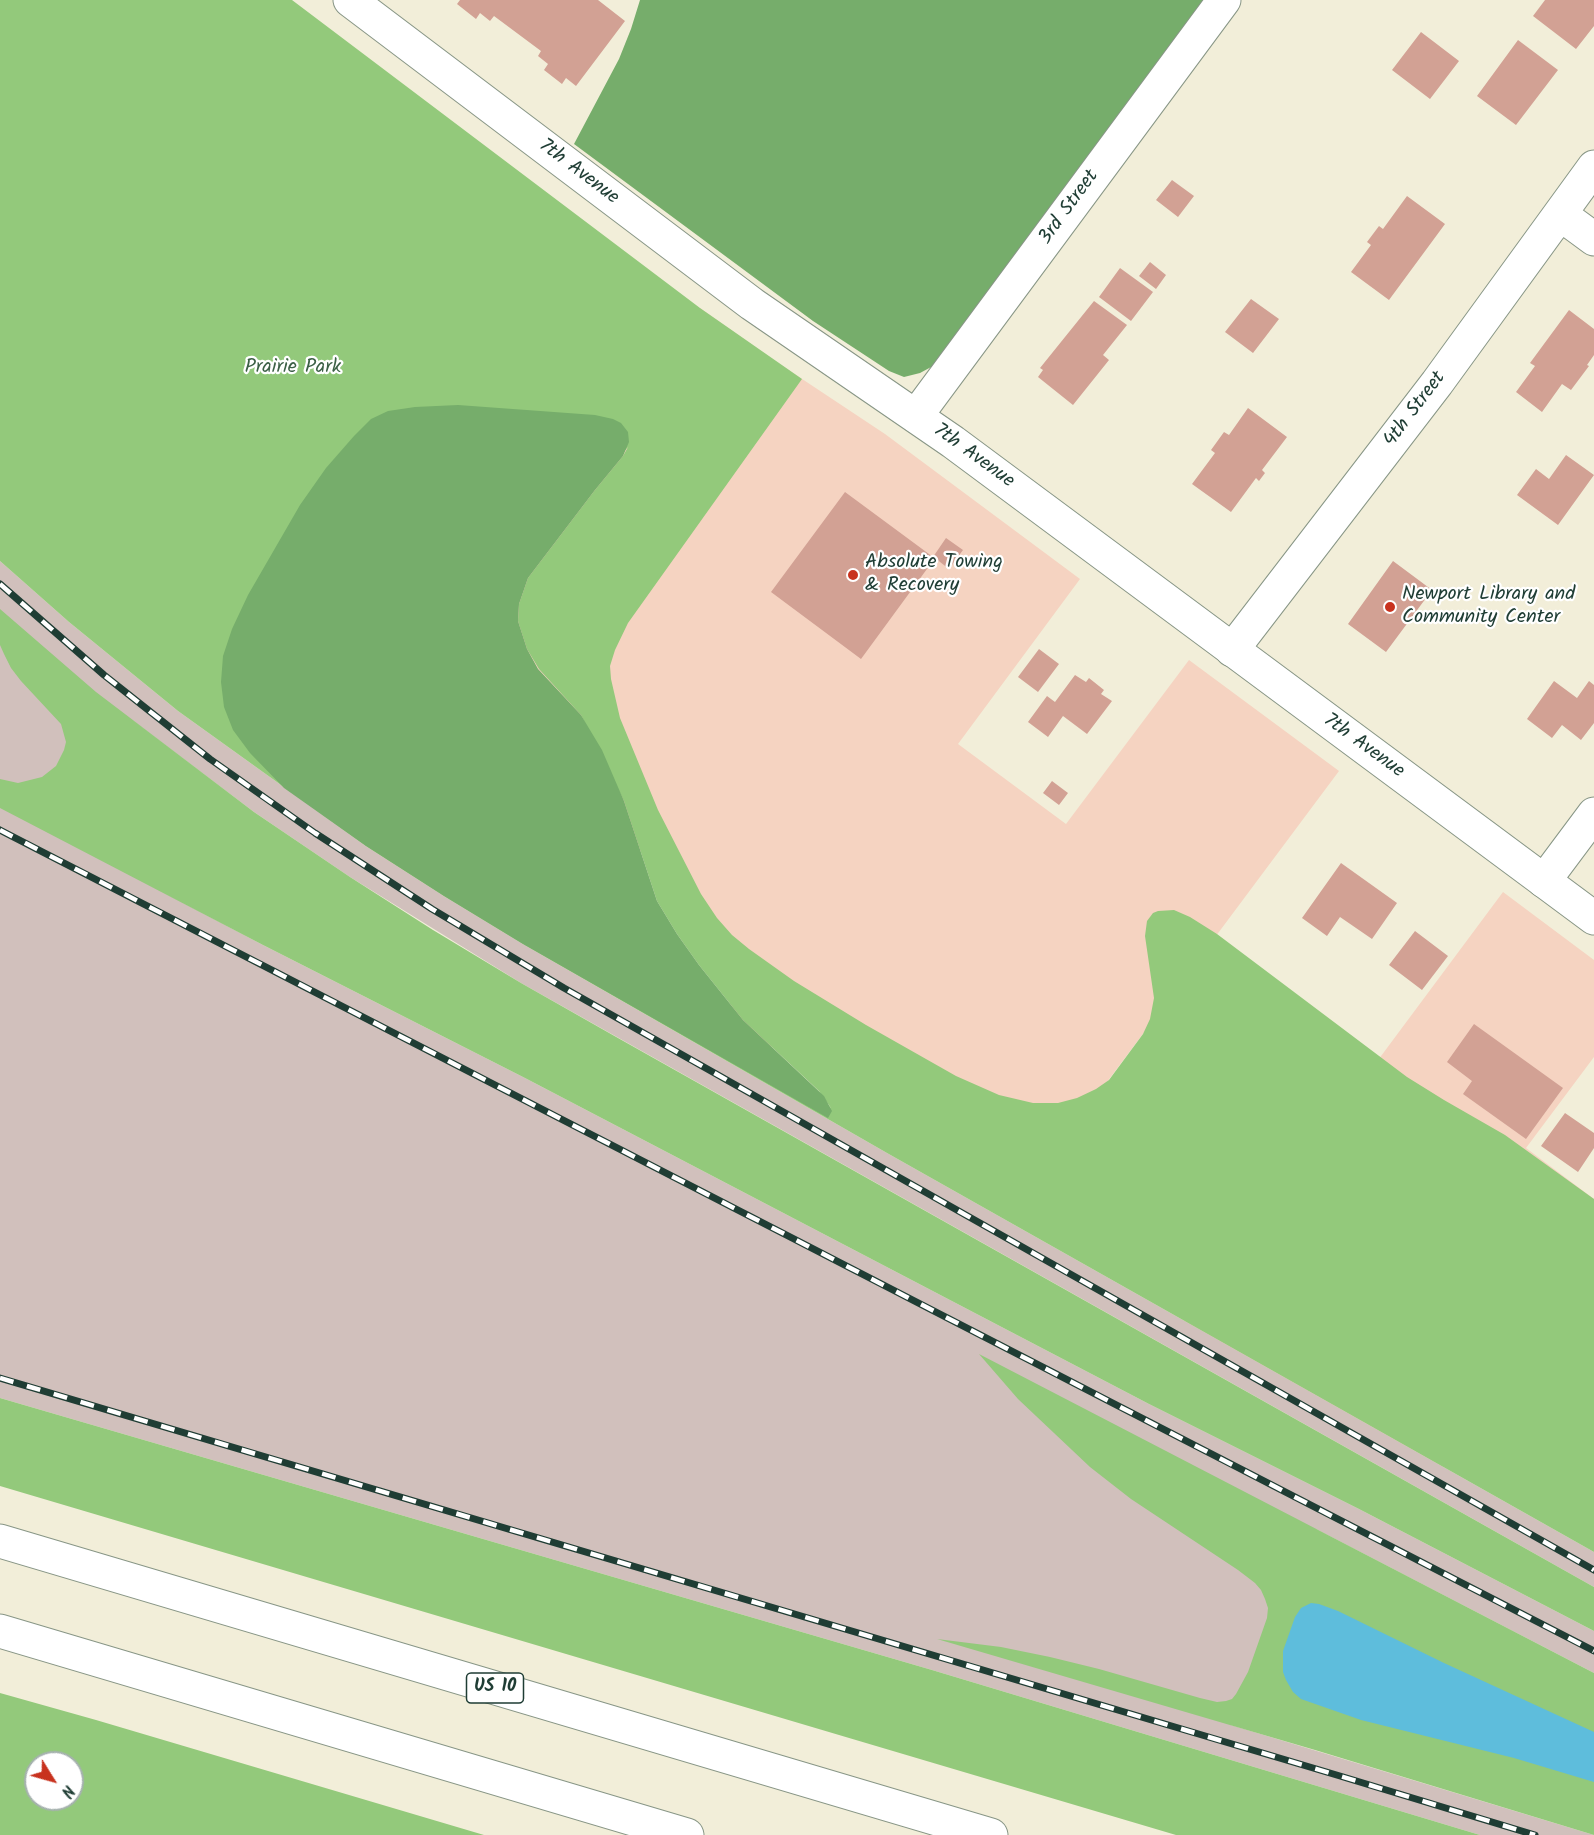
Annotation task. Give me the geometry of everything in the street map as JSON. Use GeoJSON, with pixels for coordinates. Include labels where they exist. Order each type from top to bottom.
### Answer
{"type":"FeatureCollection","features":[{"type":"Feature","properties":{"kind":"main road","name":"7th Avenue"},"geometry":{"type":"LineString","coordinates":[[350,0],[752,304],[916,416],[1594,918]]}},
{"type":"Feature","properties":{"kind":"main road","name":"3rd Street"},"geometry":{"type":"LineString","coordinates":[[916,416],[1224,0]]}},
{"type":"Feature","properties":{"kind":"main road","name":"4th Street"},"geometry":{"type":"LineString","coordinates":[[1232,650],[1423,401],[1594,167]]}},
{"type":"Feature","properties":{"kind":"main road"},"geometry":{"type":"LineString","coordinates":[[1560,214],[1594,239]]}},
{"type":"Feature","properties":{"kind":"main road"},"geometry":{"type":"LineString","coordinates":[[1544,880],[1594,814]]}},
{"type":"Feature","properties":{"kind":"main road","name":"US 10"},"geometry":{"type":"LineString","coordinates":[[0,1541],[991,1835]]}},
{"type":"Feature","properties":{"kind":"main road"},"geometry":{"type":"LineString","coordinates":[[0,1631],[687,1835]]}},
{"type":"Feature","properties":{"kind":"shaded area"},"geometry":{"type":"Polygon","coordinates":[[[700,308],[885,434],[1080,579],[958,744],[1066,824],[1189,660],[1339,771],[1069,1133],[752,1041],[491,596],[700,308]]]}},
{"type":"Feature","properties":{"kind":"shaded area"},"geometry":{"type":"Polygon","coordinates":[[[0,561],[69,622],[178,711],[366,846],[444,896],[523,944],[887,1153],[1594,1552],[1594,1587],[521,983],[350,877],[254,812],[132,720],[49,832],[1149,1404],[1359,1509],[1594,1631],[1594,1673],[1316,1529],[1231,1725],[1594,1835],[1480,1835],[932,1670],[0,1398],[0,561]]]}},
{"type":"Feature","properties":{"kind":"shaded area"},"geometry":{"type":"Polygon","coordinates":[[[1503,892],[1594,960],[1594,1057],[1526,1148],[1594,1199],[1443,1467],[1184,1321],[1503,892]]]}},
{"type":"Feature","properties":{"kind":"green space","name":"Prairie Park"},"geometry":{"type":"Polygon","coordinates":[[[0,0],[292,0],[700,308],[802,379],[628,623],[610,666],[620,718],[658,810],[701,894],[717,918],[749,949],[794,981],[956,1076],[999,1095],[1033,1103],[1058,1103],[1077,1098],[1109,1080],[1143,1034],[1150,1019],[1154,998],[1145,936],[1147,921],[1153,913],[1174,910],[1217,934],[1407,1077],[1505,1135],[1594,1199],[1594,1552],[887,1153],[523,944],[444,896],[366,846],[178,711],[69,622],[0,561],[0,0]],[[628,447],[491,596],[698,978],[831,1108],[819,1091],[743,1020],[677,934],[657,901],[624,801],[581,715],[539,669],[527,649],[518,621],[519,604],[528,578],[628,447]]]}},
{"type":"Feature","properties":{"kind":"green space"},"geometry":{"type":"Polygon","coordinates":[[[640,0],[1210,0],[933,366],[920,373],[904,377],[889,371],[813,321],[574,144],[619,59],[640,0]]]}},
{"type":"Feature","properties":{"kind":"green space"},"geometry":{"type":"Polygon","coordinates":[[[458,405],[595,415],[621,423],[628,432],[629,442],[623,456],[528,578],[519,604],[518,621],[527,649],[538,669],[581,715],[602,750],[624,801],[657,901],[677,934],[743,1020],[824,1096],[832,1111],[828,1118],[523,944],[366,846],[284,788],[250,753],[233,730],[224,707],[221,682],[223,656],[232,629],[248,595],[300,505],[326,468],[371,419],[388,411],[458,405]]]}},
{"type":"Feature","properties":{"kind":"green space"},"geometry":{"type":"Polygon","coordinates":[[[0,609],[96,692],[254,812],[433,930],[618,1038],[1594,1587],[1594,1631],[1359,1509],[1149,1404],[525,1078],[0,808],[0,779],[18,783],[42,777],[56,766],[66,742],[61,724],[21,681],[4,654],[0,645],[0,609]]]}},
{"type":"Feature","properties":{"kind":"green space"},"geometry":{"type":"Polygon","coordinates":[[[979,1354],[1594,1673],[1594,1835],[937,1639],[1001,1647],[1050,1657],[1217,1702],[1232,1699],[1236,1694],[1248,1672],[1267,1618],[1268,1608],[1265,1599],[1255,1583],[1131,1499],[1090,1467],[1018,1399],[979,1354]]]}},
{"type":"Feature","properties":{"kind":"green space"},"geometry":{"type":"Polygon","coordinates":[[[0,1398],[932,1670],[1480,1835],[1176,1835],[0,1486],[0,1398]]]}},
{"type":"Feature","properties":{"kind":"green space"},"geometry":{"type":"Polygon","coordinates":[[[0,1693],[96,1720],[484,1835],[0,1835],[0,1693]]]}},
{"type":"Feature","properties":{"kind":"water"},"geometry":{"type":"Polygon","coordinates":[[[1311,1603],[1338,1611],[1594,1732],[1594,1782],[1514,1758],[1361,1720],[1301,1699],[1293,1692],[1283,1672],[1283,1651],[1295,1617],[1301,1608],[1311,1603]]]}},
{"type":"Feature","properties":{"kind":"building"},"geometry":{"type":"Polygon","coordinates":[[[460,0],[598,0],[625,21],[576,86],[566,78],[562,84],[544,70],[548,64],[538,56],[541,51],[494,16],[490,21],[480,13],[476,19],[457,4],[460,0]]]}},
{"type":"Feature","properties":{"kind":"building"},"geometry":{"type":"Polygon","coordinates":[[[1545,0],[1594,0],[1594,26],[1576,49],[1533,16],[1545,0]]]}},
{"type":"Feature","properties":{"kind":"building"},"geometry":{"type":"Polygon","coordinates":[[[1421,32],[1459,61],[1430,99],[1392,70],[1421,32]]]}},
{"type":"Feature","properties":{"kind":"building"},"geometry":{"type":"Polygon","coordinates":[[[1518,40],[1558,70],[1516,125],[1477,96],[1518,40]]]}},
{"type":"Feature","properties":{"kind":"building"},"geometry":{"type":"Polygon","coordinates":[[[1172,180],[1194,196],[1178,217],[1156,200],[1172,180]]]}},
{"type":"Feature","properties":{"kind":"building"},"geometry":{"type":"Polygon","coordinates":[[[1407,196],[1445,224],[1389,300],[1351,272],[1371,245],[1367,242],[1379,226],[1383,229],[1407,196]]]}},
{"type":"Feature","properties":{"kind":"building"},"geometry":{"type":"Polygon","coordinates":[[[1150,262],[1166,275],[1156,289],[1139,276],[1150,262]]]}},
{"type":"Feature","properties":{"kind":"building"},"geometry":{"type":"Polygon","coordinates":[[[1120,268],[1153,292],[1131,321],[1099,297],[1120,268]]]}},
{"type":"Feature","properties":{"kind":"building"},"geometry":{"type":"Polygon","coordinates":[[[1251,299],[1279,319],[1253,353],[1225,332],[1251,299]]]}},
{"type":"Feature","properties":{"kind":"building"},"geometry":{"type":"Polygon","coordinates":[[[1094,301],[1127,325],[1103,355],[1109,360],[1073,405],[1038,377],[1043,370],[1040,368],[1094,301]]]}},
{"type":"Feature","properties":{"kind":"building"},"geometry":{"type":"Polygon","coordinates":[[[1569,310],[1594,329],[1594,355],[1587,365],[1589,366],[1571,390],[1562,384],[1542,412],[1516,392],[1535,366],[1530,363],[1569,310]]]}},
{"type":"Feature","properties":{"kind":"building"},"geometry":{"type":"Polygon","coordinates":[[[1248,408],[1287,437],[1262,470],[1265,473],[1259,481],[1256,478],[1231,512],[1192,484],[1215,453],[1211,450],[1224,432],[1229,435],[1248,408]]]}},
{"type":"Feature","properties":{"kind":"building"},"geometry":{"type":"Polygon","coordinates":[[[1566,455],[1594,475],[1558,525],[1517,495],[1536,469],[1549,479],[1566,455]]]}},
{"type":"Feature","properties":{"kind":"building","name":"Absolute Towing & Recovery"},"geometry":{"type":"Polygon","coordinates":[[[845,492],[933,557],[946,538],[963,550],[949,569],[935,558],[861,659],[771,592],[845,492]]]}},
{"type":"Feature","properties":{"kind":"building","name":"Newport Library and Community Center"},"geometry":{"type":"Polygon","coordinates":[[[1393,561],[1432,590],[1386,652],[1348,624],[1393,561]]]}},
{"type":"Feature","properties":{"kind":"building"},"geometry":{"type":"Polygon","coordinates":[[[1039,649],[1059,664],[1038,692],[1018,677],[1039,649]]]}},
{"type":"Feature","properties":{"kind":"building"},"geometry":{"type":"Polygon","coordinates":[[[1075,675],[1086,682],[1089,678],[1104,690],[1101,694],[1112,701],[1087,734],[1063,716],[1048,737],[1028,722],[1047,696],[1055,702],[1075,675]]]}},
{"type":"Feature","properties":{"kind":"building"},"geometry":{"type":"Polygon","coordinates":[[[1554,681],[1577,698],[1589,681],[1594,685],[1594,723],[1581,740],[1562,725],[1552,738],[1527,719],[1554,681]]]}},
{"type":"Feature","properties":{"kind":"building"},"geometry":{"type":"Polygon","coordinates":[[[1052,781],[1068,793],[1059,805],[1043,793],[1052,781]]]}},
{"type":"Feature","properties":{"kind":"building"},"geometry":{"type":"Polygon","coordinates":[[[1341,863],[1397,903],[1372,939],[1340,917],[1327,936],[1302,918],[1341,863]]]}},
{"type":"Feature","properties":{"kind":"building"},"geometry":{"type":"Polygon","coordinates":[[[1415,931],[1448,956],[1422,990],[1389,965],[1415,931]]]}},
{"type":"Feature","properties":{"kind":"building"},"geometry":{"type":"Polygon","coordinates":[[[1474,1024],[1563,1088],[1526,1139],[1463,1094],[1472,1081],[1447,1062],[1474,1024]]]}},
{"type":"Feature","properties":{"kind":"building"},"geometry":{"type":"Polygon","coordinates":[[[1565,1113],[1594,1133],[1594,1148],[1578,1172],[1541,1146],[1565,1113]]]}},
{"type":"Feature","properties":{"kind":"railway"},"geometry":{"type":"LineString","coordinates":[[0,584],[104,675],[210,759],[315,833],[432,909],[564,988],[1594,1570]]}},
{"type":"Feature","properties":{"kind":"railway"},"geometry":{"type":"LineString","coordinates":[[0,830],[1594,1651]]}},
{"type":"Feature","properties":{"kind":"railway"},"geometry":{"type":"LineString","coordinates":[[0,1378],[1535,1835]]}},
{"type":"Feature","properties":{"kind":"place","name":"Absolute Towing & Recovery"},"geometry":{"type":"Point","coordinates":[853,575]}},
{"type":"Feature","properties":{"kind":"place","name":"Newport Library and Community Center"},"geometry":{"type":"Point","coordinates":[1390,607]}}]}
